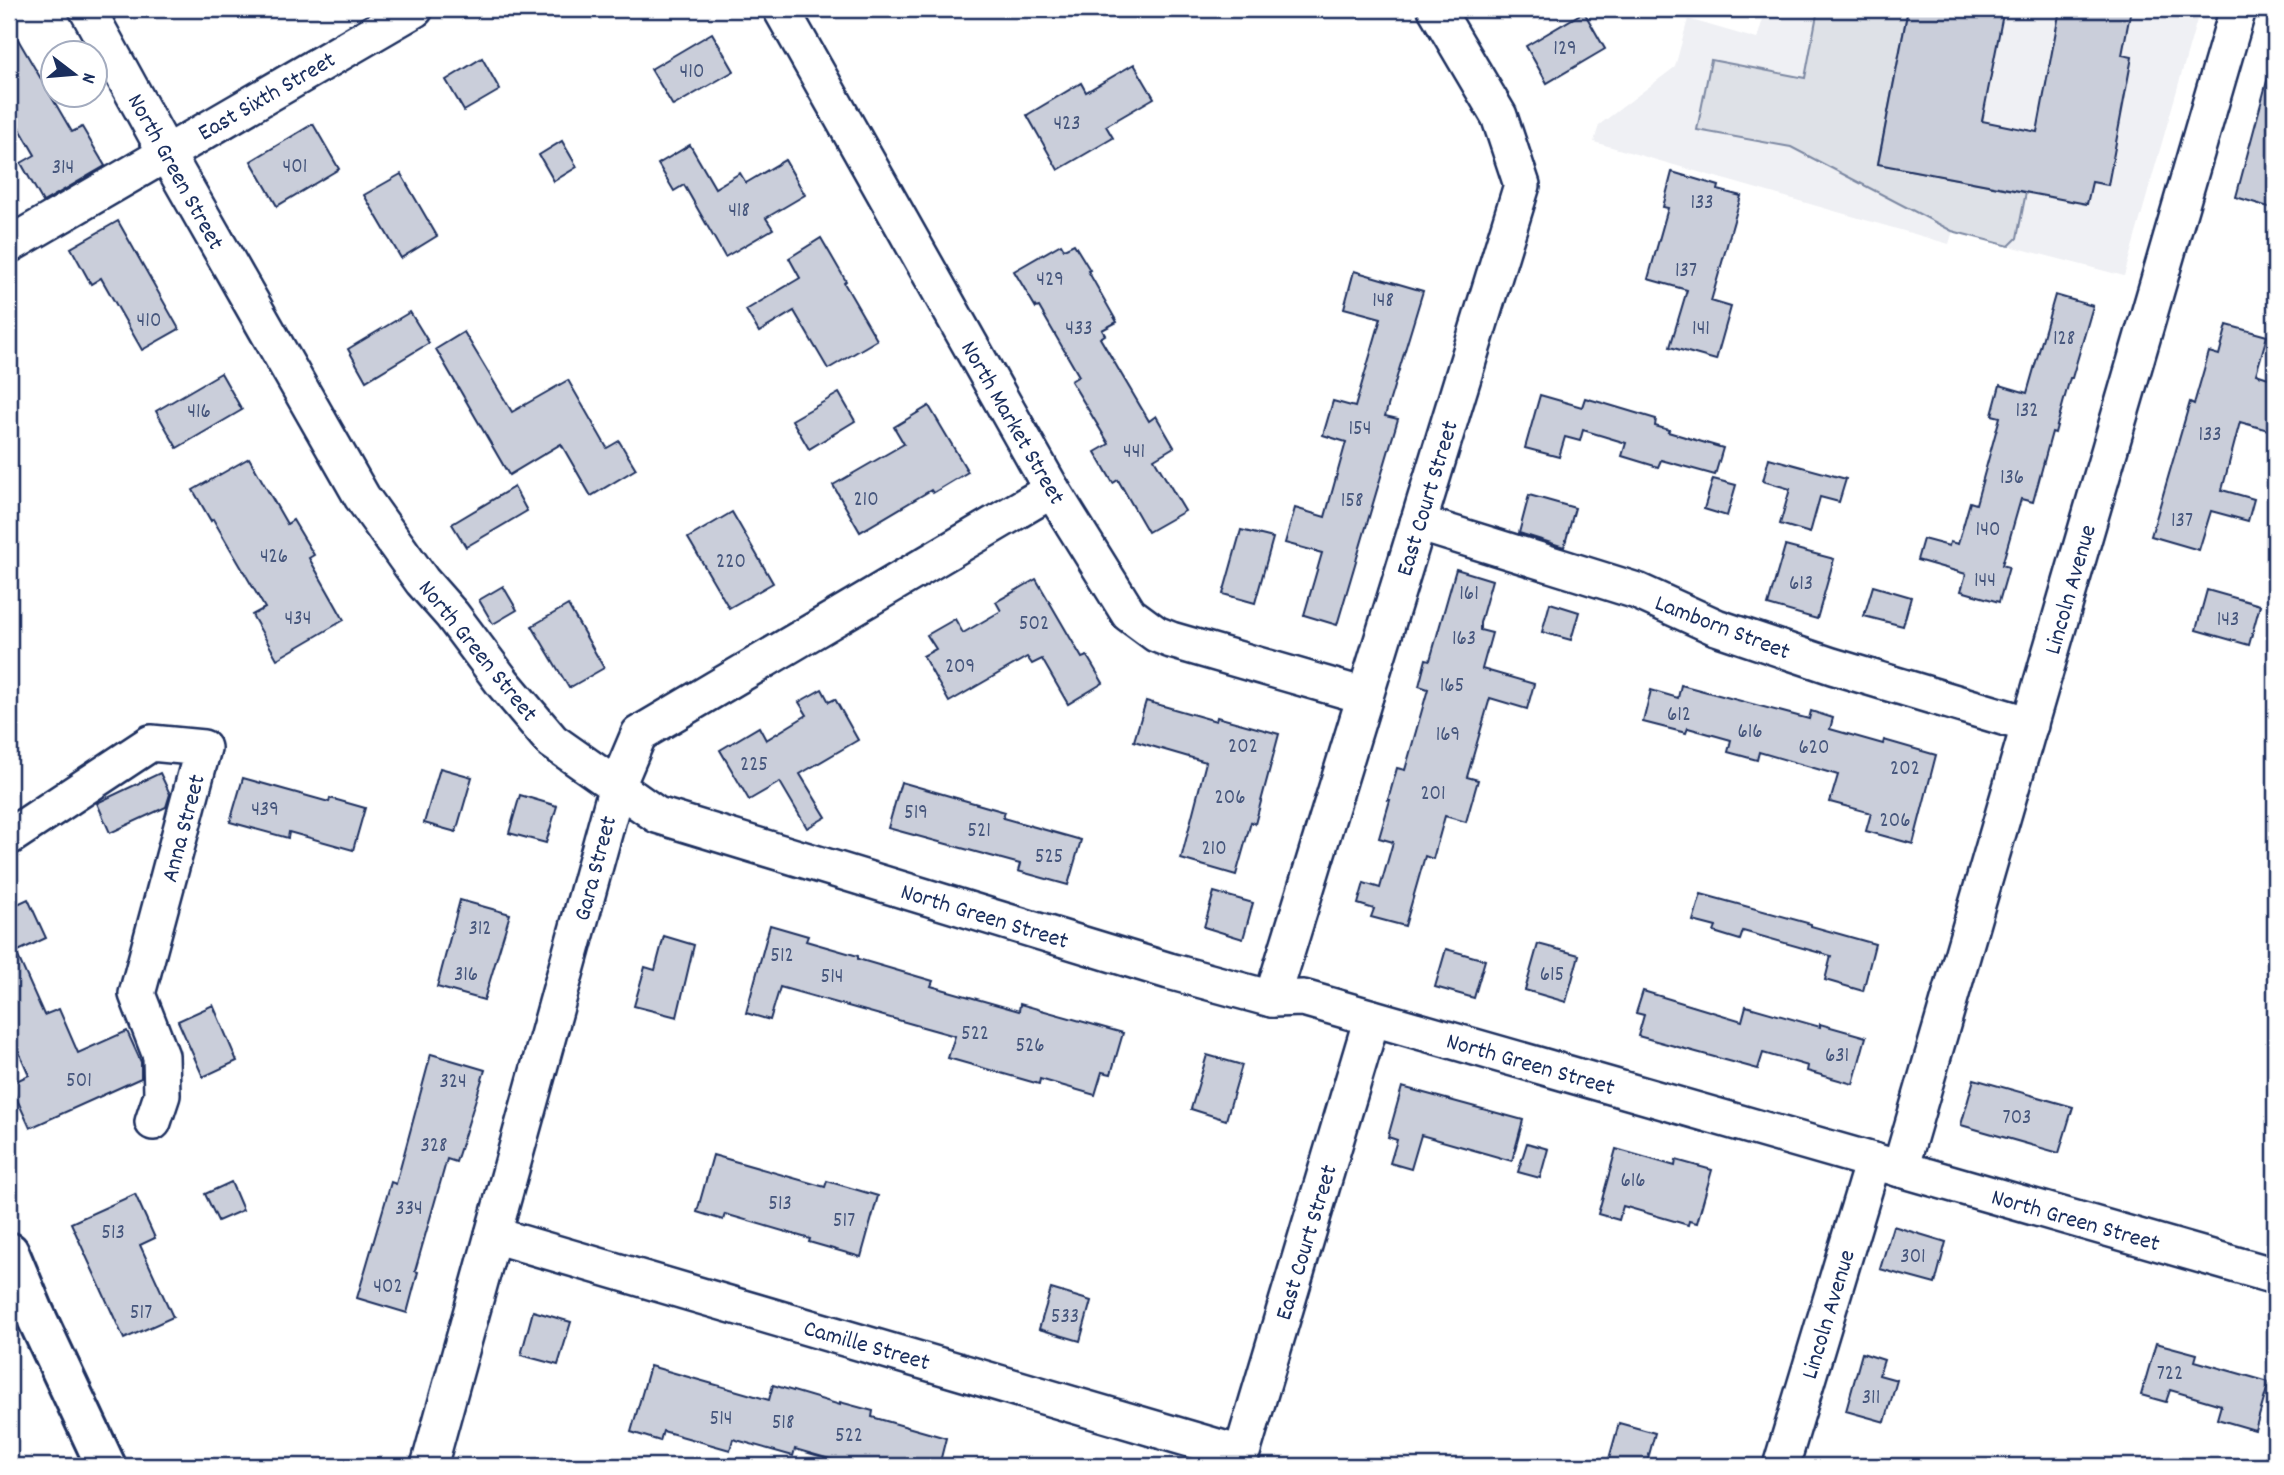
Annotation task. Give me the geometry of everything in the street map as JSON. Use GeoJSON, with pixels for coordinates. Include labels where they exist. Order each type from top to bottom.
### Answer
{"type":"FeatureCollection","features":[{"type":"Feature","properties":{"kind":"main road"},"geometry":{"type":"LineString","coordinates":[[9,1252],[106,1466]]}},
{"type":"Feature","properties":{"kind":"street","name":"North Green Street"},"geometry":{"type":"LineString","coordinates":[[87,9],[166,153],[370,507],[422,581],[552,741],[657,815],[1169,971],[1272,999],[1303,998],[2275,1276]]}},
{"type":"Feature","properties":{"kind":"street","name":"East Sixth Street"},"geometry":{"type":"LineString","coordinates":[[9,245],[415,9]]}},
{"type":"Feature","properties":{"kind":"street","name":"North Market Street"},"geometry":{"type":"LineString","coordinates":[[780,9],[1052,490],[1129,614],[1156,634],[1171,640],[1364,696]]}},
{"type":"Feature","properties":{"kind":"street","name":"East Court Street"},"geometry":{"type":"LineString","coordinates":[[1272,999],[1522,185],[1499,116],[1436,9]]}},
{"type":"Feature","properties":{"kind":"street","name":"Lincoln Avenue"},"geometry":{"type":"LineString","coordinates":[[1781,1466],[1886,1165],[2029,725],[2238,9]]}},
{"type":"Feature","properties":{"kind":"street","name":"Gara Street"},"geometry":{"type":"LineString","coordinates":[[429,1466],[617,786],[639,734],[1052,490]]}},
{"type":"Feature","properties":{"kind":"street","name":"Lamborn Street"},"geometry":{"type":"LineString","coordinates":[[1418,523],[1637,592],[1716,627],[1832,666],[2029,725]]}},
{"type":"Feature","properties":{"kind":"street","name":"Anna Street"},"geometry":{"type":"LineString","coordinates":[[9,838],[151,743],[203,748],[137,994],[161,1056],[162,1095],[153,1122]]}},
{"type":"Feature","properties":{"kind":"street","name":"East Court Street"},"geometry":{"type":"LineString","coordinates":[[1240,1460],[1372,1018]]}},
{"type":"Feature","properties":{"kind":"street","name":"Camille Street"},"geometry":{"type":"LineString","coordinates":[[493,1235],[1240,1460]]}},
{"type":"Feature","properties":{"kind":"shaded area"},"geometry":{"type":"Polygon","coordinates":[[[1766,9],[2200,9],[2124,276],[1953,231],[1949,244],[1594,142],[1599,125],[1675,67],[1688,19],[1757,39],[1766,9]]]}},
{"type":"Feature","properties":{"kind":"shaded area"},"geometry":{"type":"Polygon","coordinates":[[[1818,9],[1908,9],[1878,164],[2026,192],[2017,238],[2009,246],[1952,231],[1791,147],[1697,130],[1711,60],[1805,78],[1818,9]]]}},
{"type":"Feature","properties":{"kind":"building"},"geometry":{"type":"Polygon","coordinates":[[[1908,9],[2004,9],[1982,121],[2037,132],[2060,9],[2131,9],[2122,55],[2132,57],[2108,185],[2092,182],[2087,204],[1878,164],[1908,9]]]}},
{"type":"Feature","properties":{"kind":"building"},"geometry":{"type":"Polygon","coordinates":[[[1584,12],[1605,49],[1547,83],[1526,46],[1584,12]]]}},
{"type":"Feature","properties":{"kind":"building"},"geometry":{"type":"Polygon","coordinates":[[[9,24],[38,74],[38,108],[58,108],[72,132],[82,127],[105,166],[43,202],[21,163],[35,155],[9,110],[9,24]]]}},
{"type":"Feature","properties":{"kind":"building"},"geometry":{"type":"Polygon","coordinates":[[[712,33],[734,71],[673,106],[651,69],[712,33]]]}},
{"type":"Feature","properties":{"kind":"building"},"geometry":{"type":"Polygon","coordinates":[[[482,58],[500,90],[464,111],[446,80],[482,58]]]}},
{"type":"Feature","properties":{"kind":"building"},"geometry":{"type":"Polygon","coordinates":[[[1134,64],[1154,98],[1106,126],[1113,138],[1058,170],[1027,115],[1081,83],[1086,92],[1134,64]]]}},
{"type":"Feature","properties":{"kind":"building"},"geometry":{"type":"Polygon","coordinates":[[[2268,77],[2275,78],[2275,209],[2236,197],[2268,77]]]}},
{"type":"Feature","properties":{"kind":"building"},"geometry":{"type":"Polygon","coordinates":[[[313,124],[339,169],[277,206],[251,161],[313,124]]]}},
{"type":"Feature","properties":{"kind":"building"},"geometry":{"type":"Polygon","coordinates":[[[562,141],[577,167],[554,181],[539,155],[562,141]]]}},
{"type":"Feature","properties":{"kind":"building"},"geometry":{"type":"Polygon","coordinates":[[[690,145],[715,188],[740,173],[746,183],[785,160],[805,195],[766,218],[773,229],[725,257],[684,185],[674,191],[658,164],[690,145]]]}},
{"type":"Feature","properties":{"kind":"building"},"geometry":{"type":"Polygon","coordinates":[[[1672,172],[1719,186],[1718,190],[1741,196],[1711,301],[1731,307],[1716,360],[1670,347],[1687,290],[1648,279],[1668,208],[1663,207],[1672,172]]]}},
{"type":"Feature","properties":{"kind":"building"},"geometry":{"type":"Polygon","coordinates":[[[401,174],[437,236],[401,258],[364,195],[401,174]]]}},
{"type":"Feature","properties":{"kind":"building"},"geometry":{"type":"Polygon","coordinates":[[[118,221],[179,329],[142,350],[101,278],[91,284],[71,248],[118,221]]]}},
{"type":"Feature","properties":{"kind":"building"},"geometry":{"type":"Polygon","coordinates":[[[821,238],[877,340],[828,369],[794,311],[759,332],[746,310],[800,278],[789,258],[821,238]]]}},
{"type":"Feature","properties":{"kind":"building"},"geometry":{"type":"Polygon","coordinates":[[[1061,244],[1064,249],[1074,244],[1090,270],[1088,271],[1117,322],[1102,330],[1105,335],[1100,338],[1149,421],[1156,416],[1174,447],[1154,459],[1185,511],[1148,532],[1118,480],[1113,483],[1095,452],[1109,444],[1071,381],[1079,376],[1039,307],[1036,308],[1014,271],[1061,244]]]}},
{"type":"Feature","properties":{"kind":"building"},"geometry":{"type":"Polygon","coordinates":[[[1354,271],[1423,291],[1385,416],[1398,419],[1337,625],[1304,615],[1322,553],[1285,543],[1295,508],[1325,517],[1346,442],[1323,435],[1333,401],[1355,407],[1381,318],[1344,308],[1354,271]]]}},
{"type":"Feature","properties":{"kind":"building"},"geometry":{"type":"Polygon","coordinates":[[[2055,295],[2093,306],[2055,433],[2052,432],[2033,502],[2021,499],[2002,565],[2009,567],[1999,602],[1961,591],[1966,574],[1917,560],[1923,539],[1949,546],[1950,542],[1958,544],[1970,502],[1976,504],[2000,417],[1992,415],[2000,385],[2027,393],[2055,295]]]}},
{"type":"Feature","properties":{"kind":"building"},"geometry":{"type":"Polygon","coordinates":[[[410,312],[429,343],[366,381],[348,349],[410,312]]]}},
{"type":"Feature","properties":{"kind":"building"},"geometry":{"type":"Polygon","coordinates":[[[2227,325],[2267,336],[2256,374],[2275,380],[2275,432],[2240,422],[2222,490],[2254,499],[2248,521],[2211,511],[2199,550],[2151,536],[2190,402],[2194,404],[2209,352],[2219,355],[2227,325]]]}},
{"type":"Feature","properties":{"kind":"building"},"geometry":{"type":"Polygon","coordinates":[[[464,332],[512,412],[568,380],[607,448],[619,441],[636,469],[591,496],[561,444],[509,475],[436,349],[464,332]]]}},
{"type":"Feature","properties":{"kind":"building"},"geometry":{"type":"Polygon","coordinates":[[[221,373],[242,410],[177,448],[156,411],[221,373]]]}},
{"type":"Feature","properties":{"kind":"building"},"geometry":{"type":"Polygon","coordinates":[[[839,393],[855,421],[809,449],[792,420],[839,393]]]}},
{"type":"Feature","properties":{"kind":"building"},"geometry":{"type":"Polygon","coordinates":[[[1540,395],[1582,407],[1585,398],[1606,404],[1656,419],[1655,426],[1669,430],[1668,432],[1723,448],[1715,475],[1661,460],[1658,467],[1622,456],[1626,443],[1583,430],[1580,441],[1565,437],[1559,457],[1525,448],[1540,395]]]}},
{"type":"Feature","properties":{"kind":"building"},"geometry":{"type":"Polygon","coordinates":[[[929,406],[968,472],[933,493],[931,490],[860,532],[833,485],[904,444],[894,427],[929,406]]]}},
{"type":"Feature","properties":{"kind":"building"},"geometry":{"type":"Polygon","coordinates":[[[249,458],[287,524],[293,520],[314,555],[309,558],[344,620],[277,659],[252,615],[265,608],[193,490],[249,458]]]}},
{"type":"Feature","properties":{"kind":"building"},"geometry":{"type":"Polygon","coordinates":[[[1769,458],[1846,479],[1839,502],[1820,497],[1810,533],[1780,524],[1790,489],[1763,481],[1769,458]]]}},
{"type":"Feature","properties":{"kind":"building"},"geometry":{"type":"Polygon","coordinates":[[[1713,479],[1736,485],[1727,516],[1704,509],[1713,479]]]}},
{"type":"Feature","properties":{"kind":"building"},"geometry":{"type":"Polygon","coordinates":[[[514,487],[527,511],[466,547],[452,524],[514,487]]]}},
{"type":"Feature","properties":{"kind":"building"},"geometry":{"type":"Polygon","coordinates":[[[1529,495],[1575,508],[1564,547],[1519,533],[1529,495]]]}},
{"type":"Feature","properties":{"kind":"building"},"geometry":{"type":"Polygon","coordinates":[[[732,512],[773,583],[729,608],[688,538],[732,512]]]}},
{"type":"Feature","properties":{"kind":"building"},"geometry":{"type":"Polygon","coordinates":[[[1241,530],[1273,538],[1255,603],[1223,594],[1241,530]]]}},
{"type":"Feature","properties":{"kind":"building"},"geometry":{"type":"Polygon","coordinates":[[[1785,546],[1834,559],[1817,619],[1768,605],[1785,546]]]}},
{"type":"Feature","properties":{"kind":"building"},"geometry":{"type":"Polygon","coordinates":[[[1456,569],[1492,580],[1480,623],[1480,630],[1492,633],[1482,669],[1534,684],[1527,709],[1490,698],[1467,777],[1478,780],[1466,822],[1445,816],[1433,859],[1425,856],[1405,926],[1371,917],[1374,909],[1358,904],[1364,883],[1380,888],[1393,842],[1379,838],[1388,800],[1397,768],[1405,770],[1428,689],[1419,686],[1426,659],[1430,660],[1456,569]]]}},
{"type":"Feature","properties":{"kind":"building"},"geometry":{"type":"Polygon","coordinates":[[[1036,579],[1082,658],[1087,656],[1103,683],[1068,704],[1042,659],[1032,664],[1027,657],[949,702],[923,656],[936,649],[927,635],[955,619],[963,633],[1001,611],[996,602],[1036,579]]]}},
{"type":"Feature","properties":{"kind":"building"},"geometry":{"type":"Polygon","coordinates":[[[503,586],[517,610],[493,624],[479,600],[503,586]]]}},
{"type":"Feature","properties":{"kind":"building"},"geometry":{"type":"Polygon","coordinates":[[[1873,586],[1911,597],[1903,626],[1864,616],[1873,586]]]}},
{"type":"Feature","properties":{"kind":"building"},"geometry":{"type":"Polygon","coordinates":[[[2207,590],[2260,605],[2249,645],[2196,630],[2207,590]]]}},
{"type":"Feature","properties":{"kind":"building"},"geometry":{"type":"Polygon","coordinates":[[[1550,603],[1579,612],[1571,640],[1542,632],[1550,603]]]}},
{"type":"Feature","properties":{"kind":"building"},"geometry":{"type":"Polygon","coordinates":[[[568,605],[604,668],[569,688],[532,626],[568,605]]]}},
{"type":"Feature","properties":{"kind":"building"},"geometry":{"type":"Polygon","coordinates":[[[1681,685],[1809,719],[1811,711],[1833,718],[1830,729],[1883,744],[1884,740],[1936,755],[1913,844],[1866,831],[1871,813],[1830,802],[1838,775],[1759,752],[1757,760],[1728,752],[1731,740],[1688,728],[1686,733],[1643,722],[1651,690],[1678,698],[1681,685]]]}},
{"type":"Feature","properties":{"kind":"building"},"geometry":{"type":"Polygon","coordinates":[[[822,689],[829,702],[835,699],[858,740],[800,774],[826,817],[807,828],[780,782],[749,800],[720,750],[759,727],[766,740],[807,715],[799,702],[822,689]]]}},
{"type":"Feature","properties":{"kind":"building"},"geometry":{"type":"Polygon","coordinates":[[[1146,701],[1216,721],[1217,717],[1279,734],[1255,824],[1251,822],[1236,875],[1181,859],[1206,762],[1134,741],[1146,701]]]}},
{"type":"Feature","properties":{"kind":"building"},"geometry":{"type":"Polygon","coordinates":[[[440,768],[472,777],[456,832],[424,823],[440,768]]]}},
{"type":"Feature","properties":{"kind":"building"},"geometry":{"type":"Polygon","coordinates":[[[160,773],[170,794],[166,807],[110,833],[97,803],[160,773]]]}},
{"type":"Feature","properties":{"kind":"building"},"geometry":{"type":"Polygon","coordinates":[[[243,778],[329,802],[330,798],[365,808],[353,850],[289,832],[288,838],[230,822],[243,778]]]}},
{"type":"Feature","properties":{"kind":"building"},"geometry":{"type":"Polygon","coordinates":[[[901,782],[1005,812],[1003,818],[1081,840],[1068,885],[1018,871],[1020,864],[888,828],[901,782]]]}},
{"type":"Feature","properties":{"kind":"building"},"geometry":{"type":"Polygon","coordinates":[[[520,795],[557,806],[546,843],[509,833],[520,795]]]}},
{"type":"Feature","properties":{"kind":"building"},"geometry":{"type":"Polygon","coordinates":[[[1214,892],[1253,903],[1243,939],[1204,927],[1214,892]]]}},
{"type":"Feature","properties":{"kind":"building"},"geometry":{"type":"Polygon","coordinates":[[[1701,894],[1875,944],[1863,991],[1825,980],[1831,956],[1743,931],[1740,940],[1714,932],[1716,927],[1693,921],[1701,894]]]}},
{"type":"Feature","properties":{"kind":"building"},"geometry":{"type":"Polygon","coordinates":[[[28,899],[46,938],[16,952],[44,1015],[59,1009],[78,1053],[127,1031],[141,1062],[141,1078],[30,1128],[10,1084],[29,1075],[9,1029],[9,908],[28,899]]]}},
{"type":"Feature","properties":{"kind":"building"},"geometry":{"type":"Polygon","coordinates":[[[460,900],[510,914],[484,1000],[437,987],[460,900]]]}},
{"type":"Feature","properties":{"kind":"building"},"geometry":{"type":"Polygon","coordinates":[[[770,925],[808,936],[806,941],[858,956],[858,959],[933,981],[931,986],[1019,1011],[1020,1004],[1123,1033],[1111,1074],[1102,1072],[1095,1095],[1040,1079],[1039,1084],[948,1058],[955,1036],[780,987],[770,1020],[746,1013],[770,925]]]}},
{"type":"Feature","properties":{"kind":"building"},"geometry":{"type":"Polygon","coordinates":[[[664,936],[694,945],[677,1017],[634,1006],[645,967],[655,970],[664,936]]]}},
{"type":"Feature","properties":{"kind":"building"},"geometry":{"type":"Polygon","coordinates":[[[1538,944],[1579,955],[1566,1002],[1525,990],[1538,944]]]}},
{"type":"Feature","properties":{"kind":"building"},"geometry":{"type":"Polygon","coordinates":[[[1446,949],[1485,960],[1474,998],[1435,987],[1446,949]]]}},
{"type":"Feature","properties":{"kind":"building"},"geometry":{"type":"Polygon","coordinates":[[[1643,991],[1742,1021],[1746,1006],[1866,1037],[1853,1084],[1807,1071],[1808,1066],[1763,1053],[1758,1069],[1638,1036],[1644,1015],[1636,1013],[1643,991]]]}},
{"type":"Feature","properties":{"kind":"building"},"geometry":{"type":"Polygon","coordinates":[[[213,1005],[237,1061],[203,1077],[178,1021],[213,1005]]]}},
{"type":"Feature","properties":{"kind":"building"},"geometry":{"type":"Polygon","coordinates":[[[431,1054],[485,1070],[456,1162],[447,1159],[415,1271],[418,1272],[407,1313],[357,1298],[391,1182],[396,1184],[431,1054]]]}},
{"type":"Feature","properties":{"kind":"building"},"geometry":{"type":"Polygon","coordinates":[[[1207,1055],[1242,1065],[1226,1120],[1191,1109],[1207,1055]]]}},
{"type":"Feature","properties":{"kind":"building"},"geometry":{"type":"Polygon","coordinates":[[[1974,1079],[2073,1107],[2059,1153],[1961,1125],[1974,1079]]]}},
{"type":"Feature","properties":{"kind":"building"},"geometry":{"type":"Polygon","coordinates":[[[1402,1087],[1523,1120],[1512,1161],[1421,1135],[1411,1169],[1390,1163],[1397,1140],[1388,1137],[1402,1087]]]}},
{"type":"Feature","properties":{"kind":"building"},"geometry":{"type":"Polygon","coordinates":[[[1527,1143],[1548,1149],[1540,1178],[1518,1172],[1527,1143]]]}},
{"type":"Feature","properties":{"kind":"building"},"geometry":{"type":"Polygon","coordinates":[[[1616,1149],[1675,1166],[1676,1160],[1712,1170],[1697,1223],[1689,1221],[1688,1225],[1623,1206],[1619,1220],[1598,1214],[1616,1149]]]}},
{"type":"Feature","properties":{"kind":"building"},"geometry":{"type":"Polygon","coordinates":[[[713,1155],[825,1187],[827,1181],[878,1196],[861,1257],[725,1214],[723,1220],[697,1212],[713,1155]]]}},
{"type":"Feature","properties":{"kind":"building"},"geometry":{"type":"Polygon","coordinates":[[[231,1182],[243,1210],[218,1221],[205,1194],[231,1182]]]}},
{"type":"Feature","properties":{"kind":"building"},"geometry":{"type":"Polygon","coordinates":[[[135,1194],[155,1238],[140,1245],[173,1317],[124,1339],[71,1223],[135,1194]]]}},
{"type":"Feature","properties":{"kind":"building"},"geometry":{"type":"Polygon","coordinates":[[[1893,1226],[1946,1242],[1935,1284],[1880,1269],[1893,1226]]]}},
{"type":"Feature","properties":{"kind":"building"},"geometry":{"type":"Polygon","coordinates":[[[1051,1289],[1091,1301],[1080,1341],[1039,1329],[1051,1289]]]}},
{"type":"Feature","properties":{"kind":"building"},"geometry":{"type":"Polygon","coordinates":[[[533,1311],[571,1322],[558,1365],[521,1355],[533,1311]]]}},
{"type":"Feature","properties":{"kind":"building"},"geometry":{"type":"Polygon","coordinates":[[[2156,1343],[2197,1354],[2195,1361],[2269,1382],[2255,1430],[2217,1419],[2221,1405],[2170,1390],[2166,1402],[2141,1395],[2156,1343]]]}},
{"type":"Feature","properties":{"kind":"building"},"geometry":{"type":"Polygon","coordinates":[[[1862,1353],[1884,1360],[1879,1375],[1897,1380],[1885,1422],[1846,1411],[1862,1353]]]}},
{"type":"Feature","properties":{"kind":"building"},"geometry":{"type":"Polygon","coordinates":[[[650,1366],[769,1400],[773,1385],[840,1405],[840,1402],[873,1411],[872,1417],[946,1438],[939,1466],[854,1466],[795,1449],[793,1456],[733,1439],[730,1450],[663,1431],[660,1441],[631,1432],[650,1366]]]}},
{"type":"Feature","properties":{"kind":"building"},"geometry":{"type":"Polygon","coordinates":[[[1619,1423],[1655,1433],[1646,1466],[1607,1466],[1619,1423]]]}}]}
